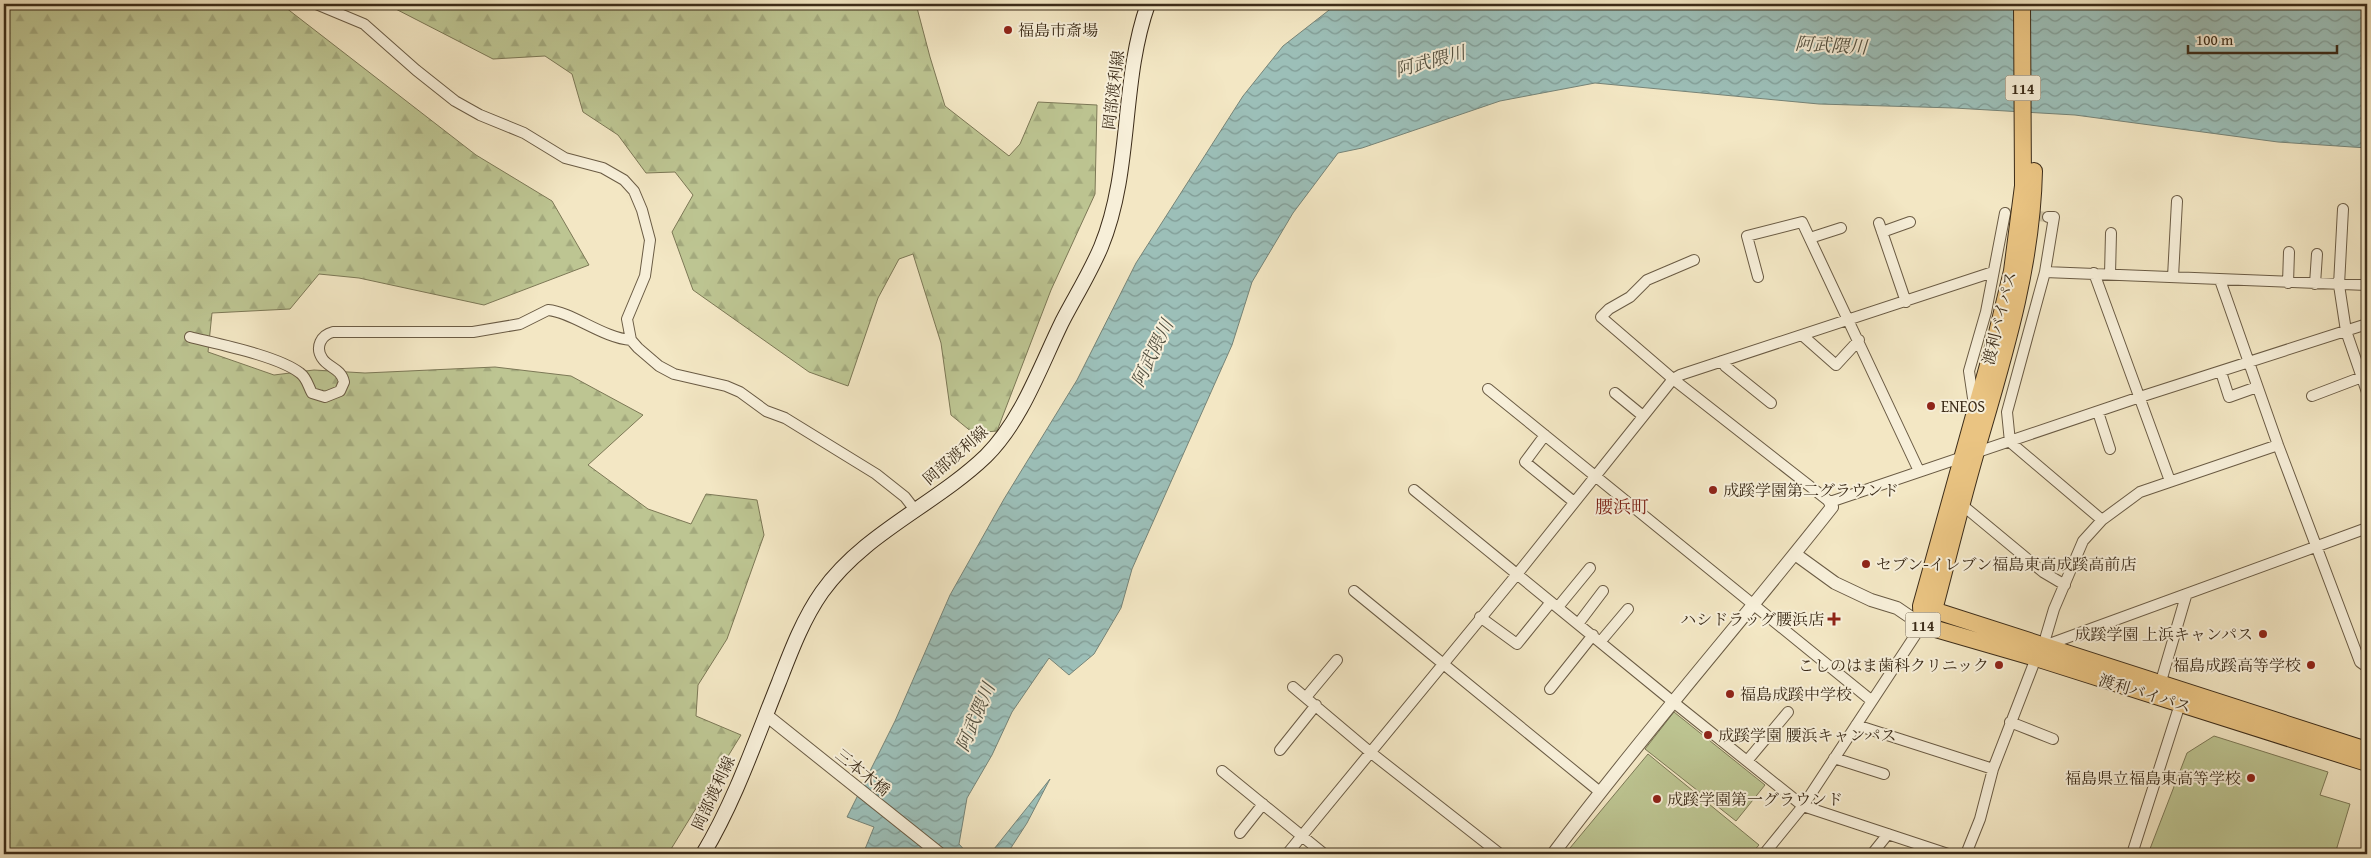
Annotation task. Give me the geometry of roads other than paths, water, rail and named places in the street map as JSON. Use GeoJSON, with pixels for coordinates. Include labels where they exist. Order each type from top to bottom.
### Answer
{"type":"FeatureCollection","features":[{"type":"Feature","properties":{"kind":"highway","name":"渡利バイパス"},"geometry":{"type":"LineString","coordinates":[[1927,608],[1968,456],[2008,342],[2021,286],[2033,204],[2029,172],[2022,4]]}},
{"type":"Feature","properties":{"kind":"highway","name":"渡利バイパス"},"geometry":{"type":"LineString","coordinates":[[2033,4],[2029,172],[2012,272],[1998,333],[1975,411],[1962,504],[1922,624],[2042,647]]}},
{"type":"Feature","properties":{"kind":"highway","name":"渡利バイパス"},"geometry":{"type":"LineString","coordinates":[[1927,608],[2042,647],[2159,690],[2367,750]]}},
{"type":"Feature","properties":{"kind":"highway","name":"渡利バイパス"},"geometry":{"type":"LineString","coordinates":[[2159,690],[2180,704],[2367,763]]}},
{"type":"Feature","properties":{"kind":"main road","name":"岡部渡利線"},"geometry":{"type":"LineString","coordinates":[[703,854],[728,805],[797,638],[822,592],[846,564],[884,532],[971,469],[1003,436],[1019,411],[1096,257],[1117,196],[1127,123],[1130,75],[1139,29],[1148,4]]}},
{"type":"Feature","properties":{"kind":"street"},"geometry":{"type":"LineString","coordinates":[[316,4],[364,24],[416,70],[455,101],[480,115],[524,133],[565,158],[603,168],[628,184],[642,210],[650,240],[645,276],[627,319],[631,340]]}},
{"type":"Feature","properties":{"kind":"street"},"geometry":{"type":"LineString","coordinates":[[2173,277],[2177,200]]}},
{"type":"Feature","properties":{"kind":"street"},"geometry":{"type":"LineString","coordinates":[[2343,209],[2339,285],[2346,331],[2367,392]]}},
{"type":"Feature","properties":{"kind":"street"},"geometry":{"type":"LineString","coordinates":[[1975,411],[1969,371],[1986,312],[2005,213]]}},
{"type":"Feature","properties":{"kind":"street"},"geometry":{"type":"LineString","coordinates":[[2048,217],[2054,217],[2045,272],[2007,412],[2010,442],[2102,520]]}},
{"type":"Feature","properties":{"kind":"street"},"geometry":{"type":"LineString","coordinates":[[1758,277],[1747,236],[1802,222],[1919,471]]}},
{"type":"Feature","properties":{"kind":"street"},"geometry":{"type":"LineString","coordinates":[[1906,302],[1880,228],[1910,222]]}},
{"type":"Feature","properties":{"kind":"street"},"geometry":{"type":"LineString","coordinates":[[1810,238],[1841,228]]}},
{"type":"Feature","properties":{"kind":"street"},"geometry":{"type":"LineString","coordinates":[[2110,274],[2111,233]]}},
{"type":"Feature","properties":{"kind":"street"},"geometry":{"type":"LineString","coordinates":[[2288,283],[2289,252]]}},
{"type":"Feature","properties":{"kind":"street"},"geometry":{"type":"LineString","coordinates":[[2315,284],[2317,254]]}},
{"type":"Feature","properties":{"kind":"street"},"geometry":{"type":"LineString","coordinates":[[1554,854],[1600,792],[1672,702],[1832,507],[1830,502],[1673,379],[1601,317],[1609,309],[1630,298],[1647,280],[1694,260]]}},
{"type":"Feature","properties":{"kind":"street"},"geometry":{"type":"LineString","coordinates":[[1287,854],[1518,573],[1673,379],[1722,361],[1850,321],[1994,272]]}},
{"type":"Feature","properties":{"kind":"street"},"geometry":{"type":"LineString","coordinates":[[2045,272],[2367,285]]}},
{"type":"Feature","properties":{"kind":"street"},"geometry":{"type":"LineString","coordinates":[[2094,274],[2170,481]]}},
{"type":"Feature","properties":{"kind":"street"},"geometry":{"type":"LineString","coordinates":[[2220,280],[2278,445],[2364,665]]}},
{"type":"Feature","properties":{"kind":"street"},"geometry":{"type":"LineString","coordinates":[[190,338],[264,357],[294,369],[306,380],[312,393],[325,397],[340,391],[344,382],[342,374],[322,359],[320,352],[320,341],[324,336],[332,332],[473,332],[520,324],[548,310],[603,332],[631,340],[659,366],[669,372],[690,379],[717,383],[736,390],[766,411],[785,418],[835,447],[876,474],[905,497],[915,510]]}},
{"type":"Feature","properties":{"kind":"street"},"geometry":{"type":"LineString","coordinates":[[1830,502],[2140,397],[2367,324]]}},
{"type":"Feature","properties":{"kind":"street"},"geometry":{"type":"LineString","coordinates":[[1802,335],[1836,365],[1859,340]]}},
{"type":"Feature","properties":{"kind":"street"},"geometry":{"type":"LineString","coordinates":[[1722,361],[1725,366],[1771,403]]}},
{"type":"Feature","properties":{"kind":"street"},"geometry":{"type":"LineString","coordinates":[[2221,372],[2229,397],[2258,387]]}},
{"type":"Feature","properties":{"kind":"street"},"geometry":{"type":"LineString","coordinates":[[2312,396],[2362,377]]}},
{"type":"Feature","properties":{"kind":"street"},"geometry":{"type":"LineString","coordinates":[[1488,389],[1872,701]]}},
{"type":"Feature","properties":{"kind":"street"},"geometry":{"type":"LineString","coordinates":[[1615,393],[1643,416]]}},
{"type":"Feature","properties":{"kind":"street"},"geometry":{"type":"LineString","coordinates":[[2098,412],[2110,449]]}},
{"type":"Feature","properties":{"kind":"street"},"geometry":{"type":"LineString","coordinates":[[1545,435],[1525,462],[1574,502]]}},
{"type":"Feature","properties":{"kind":"street"},"geometry":{"type":"LineString","coordinates":[[1966,854],[1980,819],[1993,769],[2010,722],[2042,647],[2054,609],[2083,541],[2102,520],[2140,492],[2278,445]]}},
{"type":"Feature","properties":{"kind":"street"},"geometry":{"type":"LineString","coordinates":[[1414,490],[1518,573],[1672,702],[1803,806],[1948,854]]}},
{"type":"Feature","properties":{"kind":"street"},"geometry":{"type":"LineString","coordinates":[[1962,504],[2043,572],[2065,585]]}},
{"type":"Feature","properties":{"kind":"street"},"geometry":{"type":"LineString","coordinates":[[2042,647],[2186,596],[2367,528]]}},
{"type":"Feature","properties":{"kind":"street"},"geometry":{"type":"LineString","coordinates":[[1795,554],[1836,583],[1871,600],[1898,608],[1927,608]]}},
{"type":"Feature","properties":{"kind":"street"},"geometry":{"type":"LineString","coordinates":[[1480,618],[1518,644],[1590,568]]}},
{"type":"Feature","properties":{"kind":"street"},"geometry":{"type":"LineString","coordinates":[[1354,590],[1600,792]]}},
{"type":"Feature","properties":{"kind":"street"},"geometry":{"type":"LineString","coordinates":[[1578,624],[1603,591]]}},
{"type":"Feature","properties":{"kind":"street"},"geometry":{"type":"LineString","coordinates":[[2159,690],[2186,596]]}},
{"type":"Feature","properties":{"kind":"street"},"geometry":{"type":"LineString","coordinates":[[1764,854],[1803,806],[1922,624],[1898,608]]}},
{"type":"Feature","properties":{"kind":"street"},"geometry":{"type":"LineString","coordinates":[[1550,689],[1597,638],[1628,609]]}},
{"type":"Feature","properties":{"kind":"street"},"geometry":{"type":"LineString","coordinates":[[2364,665],[2367,653]]}},
{"type":"Feature","properties":{"kind":"street"},"geometry":{"type":"LineString","coordinates":[[1306,696],[1337,660]]}},
{"type":"Feature","properties":{"kind":"street"},"geometry":{"type":"LineString","coordinates":[[1294,687],[1370,752],[1500,854]]}},
{"type":"Feature","properties":{"kind":"street"},"geometry":{"type":"LineString","coordinates":[[2132,854],[2180,704]]}},
{"type":"Feature","properties":{"kind":"street"},"geometry":{"type":"LineString","coordinates":[[1280,750],[1316,705]]}},
{"type":"Feature","properties":{"kind":"street"},"geometry":{"type":"LineString","coordinates":[[1747,761],[1788,712]]}},
{"type":"Feature","properties":{"kind":"street","name":"三本木橋"},"geometry":{"type":"LineString","coordinates":[[766,714],[940,854]]}},
{"type":"Feature","properties":{"kind":"street"},"geometry":{"type":"LineString","coordinates":[[2010,722],[2053,739]]}},
{"type":"Feature","properties":{"kind":"street"},"geometry":{"type":"LineString","coordinates":[[1856,725],[1993,769]]}},
{"type":"Feature","properties":{"kind":"street"},"geometry":{"type":"LineString","coordinates":[[1834,758],[1884,774]]}},
{"type":"Feature","properties":{"kind":"street"},"geometry":{"type":"LineString","coordinates":[[1222,771],[1324,854]]}},
{"type":"Feature","properties":{"kind":"street"},"geometry":{"type":"LineString","coordinates":[[1240,833],[1263,804]]}},
{"type":"Feature","properties":{"kind":"street"},"geometry":{"type":"LineString","coordinates":[[1872,854],[1888,834]]}},
{"type":"Feature","properties":{"kind":"water","name":"阿武隈川"},"geometry":{"type":"Polygon","coordinates":[[[1344,4],[2367,4],[2367,148],[2278,142],[2075,115],[1954,108],[1819,104],[1595,83],[1500,101],[1362,148],[1338,153],[1293,213],[1252,282],[1232,345],[1132,569],[1121,608],[1094,654],[1069,675],[1049,658],[1012,712],[992,755],[967,798],[959,844],[968,854],[863,854],[874,827],[847,817],[895,721],[950,595],[1004,499],[1077,380],[1136,263],[1243,96],[1283,46],[1333,7],[1344,4]]]}},
{"type":"Feature","properties":{"kind":"water"},"geometry":{"type":"Polygon","coordinates":[[[1050,779],[1027,823],[1007,854],[990,854],[1050,779]]]}},
{"type":"Feature","properties":{"kind":"tunnel"},"geometry":{"type":"LineString","coordinates":[[2005,213],[2048,217]]}},
{"type":"Feature","properties":{"kind":"place","name":"福島市斎場"},"geometry":{"type":"Point","coordinates":[1008,30]}},
{"type":"Feature","properties":{"kind":"place","name":"ENEOS"},"geometry":{"type":"Point","coordinates":[1931,406]}},
{"type":"Feature","properties":{"kind":"place","name":"成蹊学園第二グラウンド"},"geometry":{"type":"Point","coordinates":[1713,490]}},
{"type":"Feature","properties":{"kind":"place","name":"セブン-イレブン福島東高成蹊高前店"},"geometry":{"type":"Point","coordinates":[1866,564]}},
{"type":"Feature","properties":{"kind":"place","name":"ハシドラッグ腰浜店"},"geometry":{"type":"Point","coordinates":[1834,619]}},
{"type":"Feature","properties":{"kind":"place","name":"成蹊学園 上浜キャンパス"},"geometry":{"type":"Point","coordinates":[2263,634]}},
{"type":"Feature","properties":{"kind":"place","name":"こしのはま歯科クリニック"},"geometry":{"type":"Point","coordinates":[1999,665]}},
{"type":"Feature","properties":{"kind":"place","name":"福島成蹊高等学校"},"geometry":{"type":"Point","coordinates":[2311,665]}},
{"type":"Feature","properties":{"kind":"place","name":"福島成蹊中学校"},"geometry":{"type":"Point","coordinates":[1730,694]}},
{"type":"Feature","properties":{"kind":"place","name":"成蹊学園 腰浜キャンパス"},"geometry":{"type":"Point","coordinates":[1708,735]}},
{"type":"Feature","properties":{"kind":"place","name":"福島県立福島東高等学校"},"geometry":{"type":"Point","coordinates":[2251,778]}},
{"type":"Feature","properties":{"kind":"place","name":"成蹊学園第一グラウンド"},"geometry":{"type":"Point","coordinates":[1657,799]}},
{"type":"Feature","properties":{"kind":"district","name":"腰浜町"},"geometry":{"type":"Point","coordinates":[1622,506]}}]}
